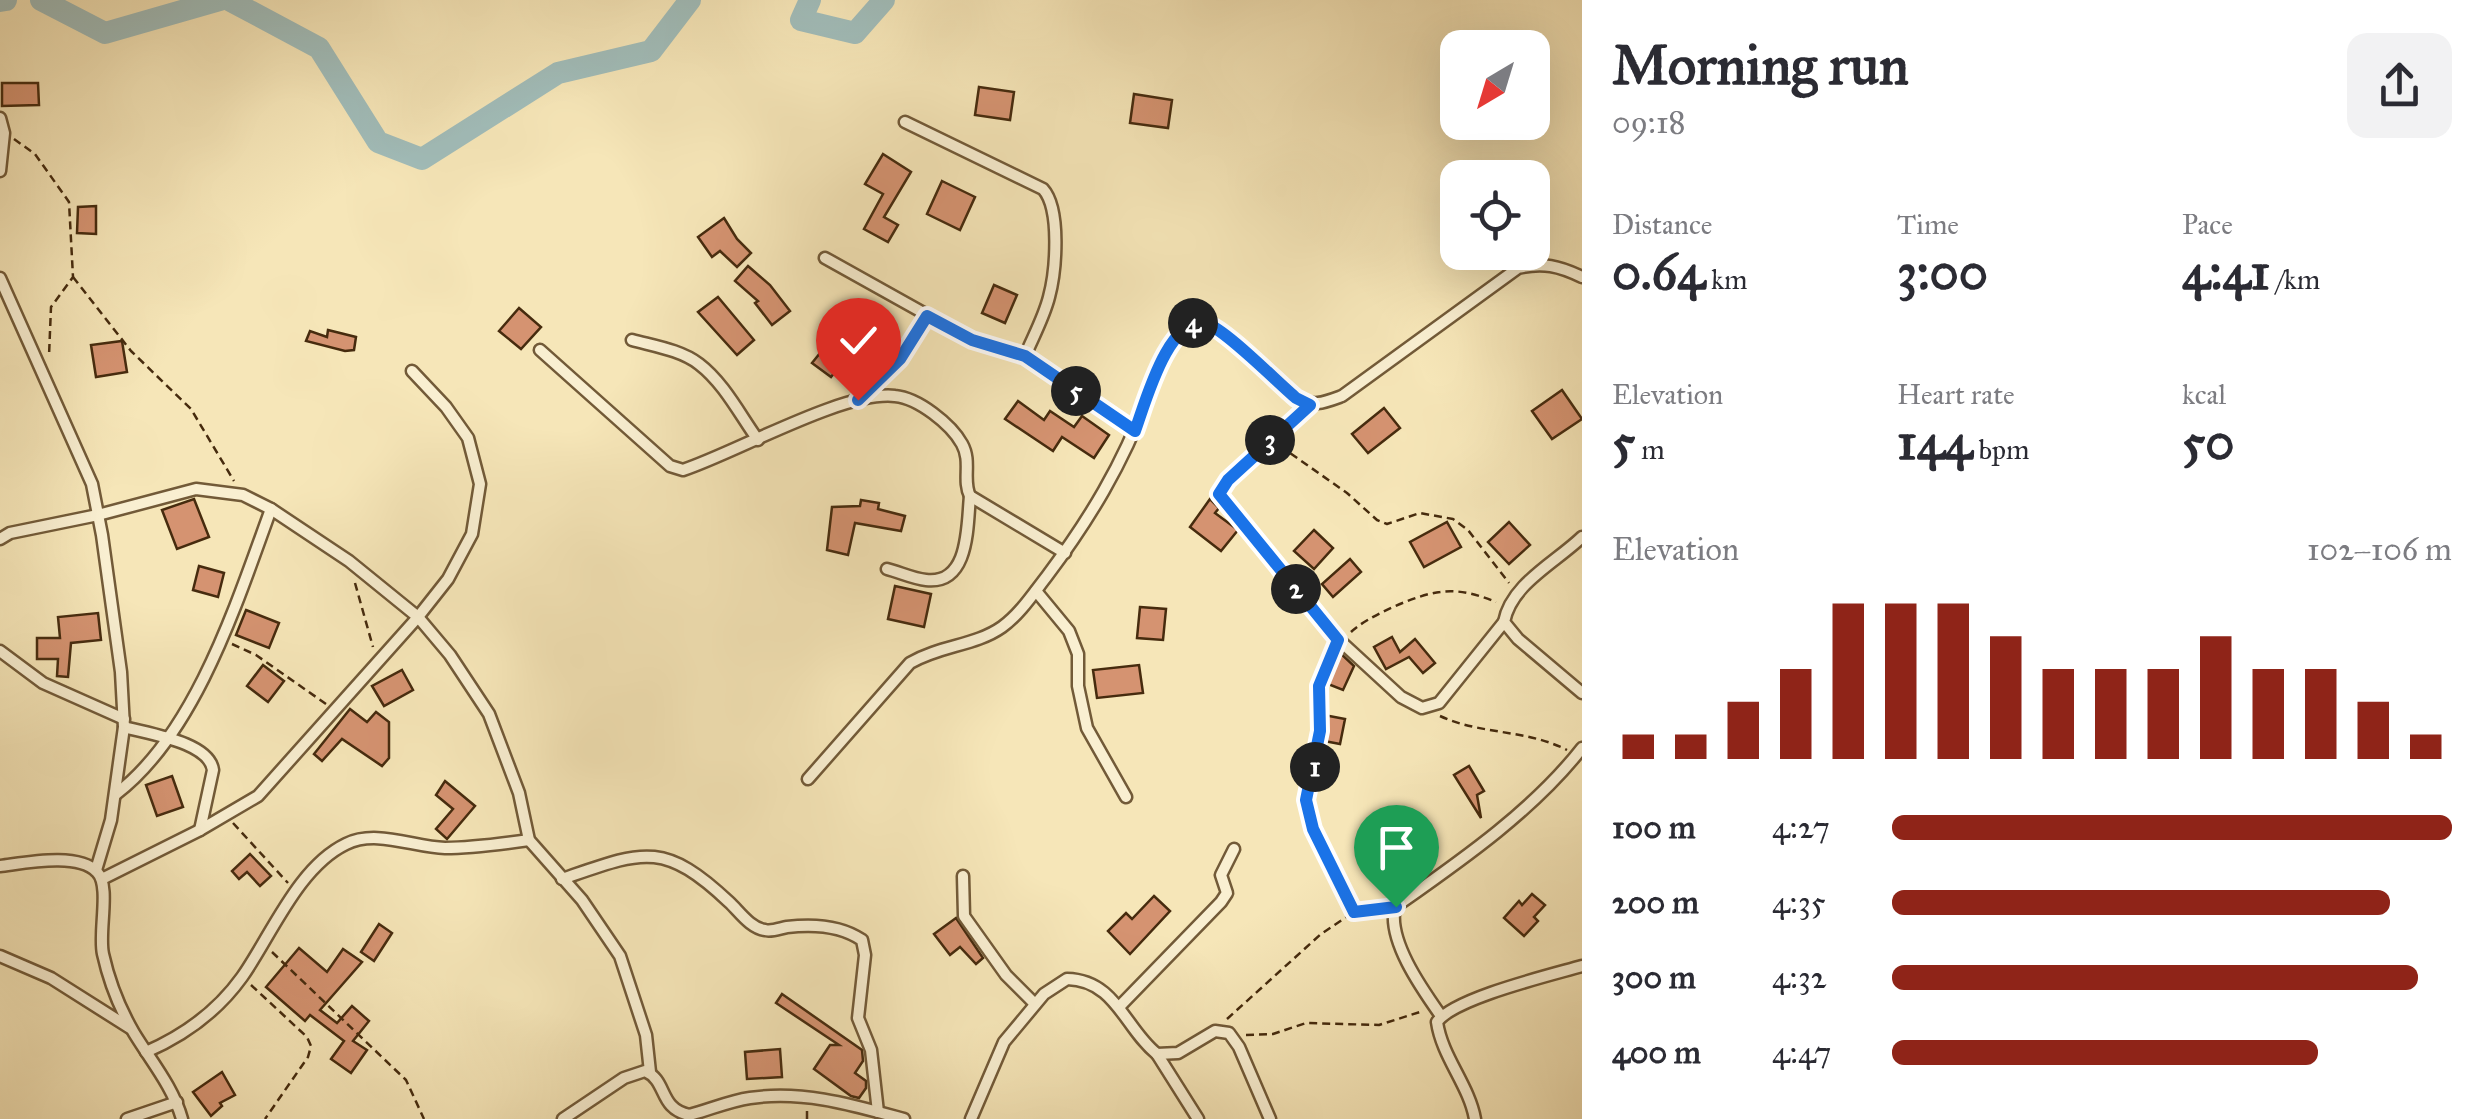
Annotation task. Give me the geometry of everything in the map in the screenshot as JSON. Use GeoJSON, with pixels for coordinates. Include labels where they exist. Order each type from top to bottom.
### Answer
{"type":"FeatureCollection","features":[{"type":"Feature","properties":{"kind":"street"},"geometry":{"type":"LineString","coordinates":[[0,118],[4,133],[0,171]]}},
{"type":"Feature","properties":{"kind":"street"},"geometry":{"type":"LineString","coordinates":[[905,122],[1043,189],[1052,198],[1055,222],[1050,296],[1025,356]]}},
{"type":"Feature","properties":{"kind":"street"},"geometry":{"type":"LineString","coordinates":[[825,258],[972,340],[1025,356],[1135,431]]}},
{"type":"Feature","properties":{"kind":"street"},"geometry":{"type":"LineString","coordinates":[[1582,277],[1560,266],[1540,263],[1518,268],[1342,396],[1310,405],[1228,480],[1219,494],[1340,640],[1401,697],[1422,708],[1439,702],[1504,622],[1507,606],[1516,592],[1582,537]]}},
{"type":"Feature","properties":{"kind":"street"},"geometry":{"type":"LineString","coordinates":[[0,278],[92,484],[121,672],[124,723],[116,794],[99,874],[102,947],[107,970],[131,1028],[177,1102],[182,1119]]}},
{"type":"Feature","properties":{"kind":"street"},"geometry":{"type":"LineString","coordinates":[[858,400],[900,359],[927,316]]}},
{"type":"Feature","properties":{"kind":"street"},"geometry":{"type":"LineString","coordinates":[[808,780],[910,663],[932,650],[982,638],[1017,615],[1115,475],[1167,350],[1186,325],[1194,322],[1213,326],[1296,398],[1310,405]]}},
{"type":"Feature","properties":{"kind":"street"},"geometry":{"type":"LineString","coordinates":[[632,340],[699,364],[720,386],[758,440]]}},
{"type":"Feature","properties":{"kind":"street"},"geometry":{"type":"LineString","coordinates":[[540,350],[670,466],[684,470],[858,400],[894,395],[914,402],[960,440],[969,460],[966,490],[970,496],[1064,553]]}},
{"type":"Feature","properties":{"kind":"street"},"geometry":{"type":"LineString","coordinates":[[0,866],[70,862],[99,874],[200,830],[258,796],[418,617],[448,579],[472,534],[480,484],[468,438],[412,371]]}},
{"type":"Feature","properties":{"kind":"street"},"geometry":{"type":"LineString","coordinates":[[0,539],[10,533],[98,516],[196,489],[242,495],[271,510],[349,561],[418,617],[450,655],[489,714],[519,793],[530,840],[604,928],[620,956],[646,1035],[650,1072],[668,1105],[689,1114],[746,1098],[780,1095],[836,1100],[904,1119]]}},
{"type":"Feature","properties":{"kind":"street"},"geometry":{"type":"LineString","coordinates":[[887,568],[927,580],[942,579],[955,570],[964,544],[970,496]]}},
{"type":"Feature","properties":{"kind":"street"},"geometry":{"type":"LineString","coordinates":[[116,794],[148,766],[168,740],[222,640],[271,510]]}},
{"type":"Feature","properties":{"kind":"street"},"geometry":{"type":"LineString","coordinates":[[1036,591],[1069,631],[1078,654],[1078,686],[1087,728],[1126,797]]}},
{"type":"Feature","properties":{"kind":"street"},"geometry":{"type":"LineString","coordinates":[[1504,622],[1518,639],[1582,693]]}},
{"type":"Feature","properties":{"kind":"street"},"geometry":{"type":"LineString","coordinates":[[0,652],[43,683],[124,723],[206,754],[214,770],[200,830]]}},
{"type":"Feature","properties":{"kind":"street"},"geometry":{"type":"LineString","coordinates":[[1475,1119],[1445,1050],[1438,1011],[1416,978],[1392,918],[1396,907],[1476,849],[1579,752]]}},
{"type":"Feature","properties":{"kind":"street"},"geometry":{"type":"LineString","coordinates":[[146,1052],[199,1024],[242,977],[297,890],[345,844],[365,838],[443,848],[530,840]]}},
{"type":"Feature","properties":{"kind":"street"},"geometry":{"type":"LineString","coordinates":[[1120,1006],[1221,902],[1227,893],[1221,875],[1234,849]]}},
{"type":"Feature","properties":{"kind":"street"},"geometry":{"type":"LineString","coordinates":[[562,879],[632,858],[664,857],[683,864],[751,924],[765,930],[807,925],[836,929],[862,940],[865,954],[858,1018],[872,1050],[878,1112]]}},
{"type":"Feature","properties":{"kind":"street"},"geometry":{"type":"LineString","coordinates":[[963,876],[964,916],[1006,975],[1035,1004]]}},
{"type":"Feature","properties":{"kind":"street"},"geometry":{"type":"LineString","coordinates":[[0,956],[51,978],[131,1028]]}},
{"type":"Feature","properties":{"kind":"street"},"geometry":{"type":"LineString","coordinates":[[1438,1011],[1582,966]]}},
{"type":"Feature","properties":{"kind":"street"},"geometry":{"type":"LineString","coordinates":[[972,1119],[994,1060],[1035,1004],[1058,982],[1078,979],[1110,996],[1120,1006],[1140,1037],[1157,1054],[1198,1119]]}},
{"type":"Feature","properties":{"kind":"street"},"geometry":{"type":"LineString","coordinates":[[1157,1054],[1178,1053],[1214,1030],[1229,1034],[1240,1047],[1270,1119]]}},
{"type":"Feature","properties":{"kind":"street"},"geometry":{"type":"LineString","coordinates":[[569,1117],[624,1078],[650,1072]]}},
{"type":"Feature","properties":{"kind":"street"},"geometry":{"type":"LineString","coordinates":[[127,1119],[177,1102]]}},
{"type":"Feature","properties":{"kind":"path"},"geometry":{"type":"LineString","coordinates":[[4,133],[35,154],[70,202],[73,277],[131,352],[191,409],[242,495]]}},
{"type":"Feature","properties":{"kind":"path"},"geometry":{"type":"LineString","coordinates":[[44,377],[49,358],[51,307],[73,277]]}},
{"type":"Feature","properties":{"kind":"path"},"geometry":{"type":"LineString","coordinates":[[1271,440],[1347,493],[1377,520],[1387,524],[1420,513],[1453,519],[1468,530],[1516,592]]}},
{"type":"Feature","properties":{"kind":"path"},"geometry":{"type":"LineString","coordinates":[[349,561],[376,663]]}},
{"type":"Feature","properties":{"kind":"path"},"geometry":{"type":"LineString","coordinates":[[1354,912],[1313,829],[1306,800],[1318,745],[1319,686],[1340,640],[1364,618],[1440,592],[1476,594],[1507,606]]}},
{"type":"Feature","properties":{"kind":"path"},"geometry":{"type":"LineString","coordinates":[[222,640],[256,655],[336,711]]}},
{"type":"Feature","properties":{"kind":"path"},"geometry":{"type":"LineString","coordinates":[[1422,708],[1476,728],[1533,736],[1579,752]]}},
{"type":"Feature","properties":{"kind":"path"},"geometry":{"type":"LineString","coordinates":[[226,814],[248,842],[297,890]]}},
{"type":"Feature","properties":{"kind":"path"},"geometry":{"type":"LineString","coordinates":[[1214,1030],[1321,934],[1354,912],[1396,907]]}},
{"type":"Feature","properties":{"kind":"path"},"geometry":{"type":"LineString","coordinates":[[263,944],[406,1080],[424,1119]]}},
{"type":"Feature","properties":{"kind":"path"},"geometry":{"type":"LineString","coordinates":[[242,977],[307,1037],[311,1046],[308,1057],[266,1119]]}},
{"type":"Feature","properties":{"kind":"path"},"geometry":{"type":"LineString","coordinates":[[1229,1034],[1255,1036],[1306,1023],[1380,1025],[1438,1011]]}},
{"type":"Feature","properties":{"kind":"building"},"geometry":{"type":"Polygon","coordinates":[[[2,83],[38,83],[39,105],[2,106],[2,83]]]}},
{"type":"Feature","properties":{"kind":"building"},"geometry":{"type":"Polygon","coordinates":[[[979,87],[1014,92],[1010,120],[975,115],[979,87]]]}},
{"type":"Feature","properties":{"kind":"building"},"geometry":{"type":"Polygon","coordinates":[[[1134,94],[1172,100],[1168,128],[1130,123],[1134,94]]]}},
{"type":"Feature","properties":{"kind":"building"},"geometry":{"type":"Polygon","coordinates":[[[883,154],[911,172],[884,217],[898,225],[888,242],[864,229],[883,194],[865,184],[883,154]]]}},
{"type":"Feature","properties":{"kind":"building"},"geometry":{"type":"Polygon","coordinates":[[[942,181],[975,197],[960,230],[927,214],[942,181]]]}},
{"type":"Feature","properties":{"kind":"building"},"geometry":{"type":"Polygon","coordinates":[[[96,206],[96,234],[77,233],[78,207],[96,206]]]}},
{"type":"Feature","properties":{"kind":"building"},"geometry":{"type":"Polygon","coordinates":[[[724,218],[751,253],[737,267],[720,251],[712,257],[698,237],[724,218]]]}},
{"type":"Feature","properties":{"kind":"building"},"geometry":{"type":"Polygon","coordinates":[[[748,266],[770,285],[790,311],[772,325],[755,303],[758,301],[735,281],[748,266]]]}},
{"type":"Feature","properties":{"kind":"building"},"geometry":{"type":"Polygon","coordinates":[[[994,285],[1017,295],[1005,323],[982,313],[994,285]]]}},
{"type":"Feature","properties":{"kind":"building"},"geometry":{"type":"Polygon","coordinates":[[[718,297],[754,340],[737,355],[698,312],[718,297]]]}},
{"type":"Feature","properties":{"kind":"building"},"geometry":{"type":"Polygon","coordinates":[[[519,308],[541,327],[521,349],[499,331],[519,308]]]}},
{"type":"Feature","properties":{"kind":"building"},"geometry":{"type":"Polygon","coordinates":[[[328,330],[356,337],[354,350],[306,341],[310,331],[327,337],[328,330]]]}},
{"type":"Feature","properties":{"kind":"building"},"geometry":{"type":"Polygon","coordinates":[[[833,337],[851,352],[831,377],[812,363],[833,337]]]}},
{"type":"Feature","properties":{"kind":"building"},"geometry":{"type":"Polygon","coordinates":[[[122,341],[127,372],[96,377],[91,345],[122,341]]]}},
{"type":"Feature","properties":{"kind":"building"},"geometry":{"type":"Polygon","coordinates":[[[1562,390],[1582,419],[1552,439],[1532,411],[1562,390]]]}},
{"type":"Feature","properties":{"kind":"building"},"geometry":{"type":"Polygon","coordinates":[[[1018,401],[1044,420],[1050,411],[1074,427],[1082,416],[1109,435],[1094,458],[1062,437],[1053,451],[1005,419],[1018,401]]]}},
{"type":"Feature","properties":{"kind":"building"},"geometry":{"type":"Polygon","coordinates":[[[1384,408],[1400,428],[1368,453],[1352,434],[1384,408]]]}},
{"type":"Feature","properties":{"kind":"building"},"geometry":{"type":"Polygon","coordinates":[[[194,499],[209,537],[177,549],[162,510],[194,499]]]}},
{"type":"Feature","properties":{"kind":"building"},"geometry":{"type":"Polygon","coordinates":[[[1210,499],[1219,508],[1215,513],[1238,530],[1221,551],[1190,527],[1210,499]]]}},
{"type":"Feature","properties":{"kind":"building"},"geometry":{"type":"Polygon","coordinates":[[[861,500],[879,503],[878,509],[905,516],[901,531],[855,523],[848,555],[827,550],[832,507],[860,506],[861,500]]]}},
{"type":"Feature","properties":{"kind":"building"},"geometry":{"type":"Polygon","coordinates":[[[1447,522],[1461,547],[1424,567],[1410,542],[1447,522]]]}},
{"type":"Feature","properties":{"kind":"building"},"geometry":{"type":"Polygon","coordinates":[[[1509,522],[1530,545],[1509,564],[1488,542],[1509,522]]]}},
{"type":"Feature","properties":{"kind":"building"},"geometry":{"type":"Polygon","coordinates":[[[1314,530],[1333,548],[1314,569],[1294,551],[1314,530]]]}},
{"type":"Feature","properties":{"kind":"building"},"geometry":{"type":"Polygon","coordinates":[[[1350,559],[1361,572],[1333,597],[1322,584],[1350,559]]]}},
{"type":"Feature","properties":{"kind":"building"},"geometry":{"type":"Polygon","coordinates":[[[199,566],[224,573],[218,597],[193,590],[199,566]]]}},
{"type":"Feature","properties":{"kind":"building"},"geometry":{"type":"Polygon","coordinates":[[[895,586],[931,594],[924,627],[888,619],[895,586]]]}},
{"type":"Feature","properties":{"kind":"building"},"geometry":{"type":"Polygon","coordinates":[[[1140,607],[1166,609],[1163,640],[1137,638],[1140,607]]]}},
{"type":"Feature","properties":{"kind":"building"},"geometry":{"type":"Polygon","coordinates":[[[246,610],[279,623],[269,648],[236,635],[246,610]]]}},
{"type":"Feature","properties":{"kind":"building"},"geometry":{"type":"Polygon","coordinates":[[[98,613],[101,640],[71,643],[68,677],[57,676],[58,659],[37,659],[37,638],[60,638],[58,617],[98,613]]]}},
{"type":"Feature","properties":{"kind":"building"},"geometry":{"type":"Polygon","coordinates":[[[1392,637],[1400,652],[1415,639],[1435,663],[1423,673],[1409,657],[1386,669],[1374,647],[1392,637]]]}},
{"type":"Feature","properties":{"kind":"building"},"geometry":{"type":"Polygon","coordinates":[[[1337,650],[1354,666],[1343,690],[1328,684],[1334,668],[1328,665],[1337,650]]]}},
{"type":"Feature","properties":{"kind":"building"},"geometry":{"type":"Polygon","coordinates":[[[263,665],[284,681],[268,702],[247,686],[263,665]]]}},
{"type":"Feature","properties":{"kind":"building"},"geometry":{"type":"Polygon","coordinates":[[[1139,665],[1143,693],[1097,698],[1093,670],[1139,665]]]}},
{"type":"Feature","properties":{"kind":"building"},"geometry":{"type":"Polygon","coordinates":[[[402,670],[413,690],[384,706],[372,686],[402,670]]]}},
{"type":"Feature","properties":{"kind":"building"},"geometry":{"type":"Polygon","coordinates":[[[350,709],[367,722],[376,712],[389,722],[389,758],[382,766],[342,739],[322,761],[314,754],[350,709]]]}},
{"type":"Feature","properties":{"kind":"building"},"geometry":{"type":"Polygon","coordinates":[[[1324,715],[1345,719],[1340,744],[1319,740],[1324,715]]]}},
{"type":"Feature","properties":{"kind":"building"},"geometry":{"type":"Polygon","coordinates":[[[1469,766],[1484,791],[1477,795],[1481,818],[1454,775],[1469,766]]]}},
{"type":"Feature","properties":{"kind":"building"},"geometry":{"type":"Polygon","coordinates":[[[172,776],[183,807],[157,816],[146,785],[172,776]]]}},
{"type":"Feature","properties":{"kind":"building"},"geometry":{"type":"Polygon","coordinates":[[[445,781],[475,806],[447,839],[436,829],[453,809],[436,795],[445,781]]]}},
{"type":"Feature","properties":{"kind":"building"},"geometry":{"type":"Polygon","coordinates":[[[250,854],[271,876],[260,886],[247,872],[239,879],[232,871],[250,854]]]}},
{"type":"Feature","properties":{"kind":"building"},"geometry":{"type":"Polygon","coordinates":[[[1532,894],[1545,905],[1534,917],[1538,921],[1524,936],[1504,918],[1519,901],[1522,905],[1532,894]]]}},
{"type":"Feature","properties":{"kind":"building"},"geometry":{"type":"Polygon","coordinates":[[[1154,896],[1170,911],[1130,954],[1108,931],[1126,913],[1132,919],[1154,896]]]}},
{"type":"Feature","properties":{"kind":"building"},"geometry":{"type":"Polygon","coordinates":[[[956,918],[983,958],[976,964],[960,947],[950,955],[934,934],[956,918]]]}},
{"type":"Feature","properties":{"kind":"building"},"geometry":{"type":"Polygon","coordinates":[[[379,924],[392,933],[374,961],[361,952],[379,924]]]}},
{"type":"Feature","properties":{"kind":"building"},"geometry":{"type":"Polygon","coordinates":[[[299,948],[327,972],[343,949],[362,962],[320,1010],[337,1023],[352,1006],[369,1021],[353,1041],[367,1050],[351,1073],[331,1059],[344,1041],[310,1015],[305,1021],[266,987],[299,948]]]}},
{"type":"Feature","properties":{"kind":"building"},"geometry":{"type":"Polygon","coordinates":[[[782,994],[862,1050],[863,1061],[855,1073],[866,1081],[866,1088],[859,1098],[814,1069],[830,1045],[839,1045],[776,1003],[782,994]]]}},
{"type":"Feature","properties":{"kind":"building"},"geometry":{"type":"Polygon","coordinates":[[[780,1049],[782,1077],[747,1079],[745,1052],[780,1049]]]}},
{"type":"Feature","properties":{"kind":"building"},"geometry":{"type":"Polygon","coordinates":[[[222,1072],[235,1095],[220,1103],[222,1106],[211,1116],[193,1092],[222,1072]]]}},
{"type":"Feature","properties":{"kind":"waterway"},"geometry":{"type":"LineString","coordinates":[[0,1],[6,0]]}},
{"type":"Feature","properties":{"kind":"waterway"},"geometry":{"type":"LineString","coordinates":[[41,0],[105,33],[220,0]]}},
{"type":"Feature","properties":{"kind":"waterway"},"geometry":{"type":"LineString","coordinates":[[229,0],[319,48],[378,142],[422,159],[558,73],[651,51],[690,0]]}},
{"type":"Feature","properties":{"kind":"waterway"},"geometry":{"type":"LineString","coordinates":[[810,0],[801,20],[855,33],[884,0]]}},
{"type":"Feature","properties":{"kind":"route"},"geometry":{"type":"LineString","coordinates":[[858,400],[900,359],[927,316],[972,340],[1025,356],[1135,431],[1167,350],[1186,325],[1194,322],[1213,326],[1296,398],[1310,405],[1228,480],[1219,494],[1338,640],[1319,686],[1320,731],[1306,800],[1313,829],[1354,912],[1396,907]]}}]}
